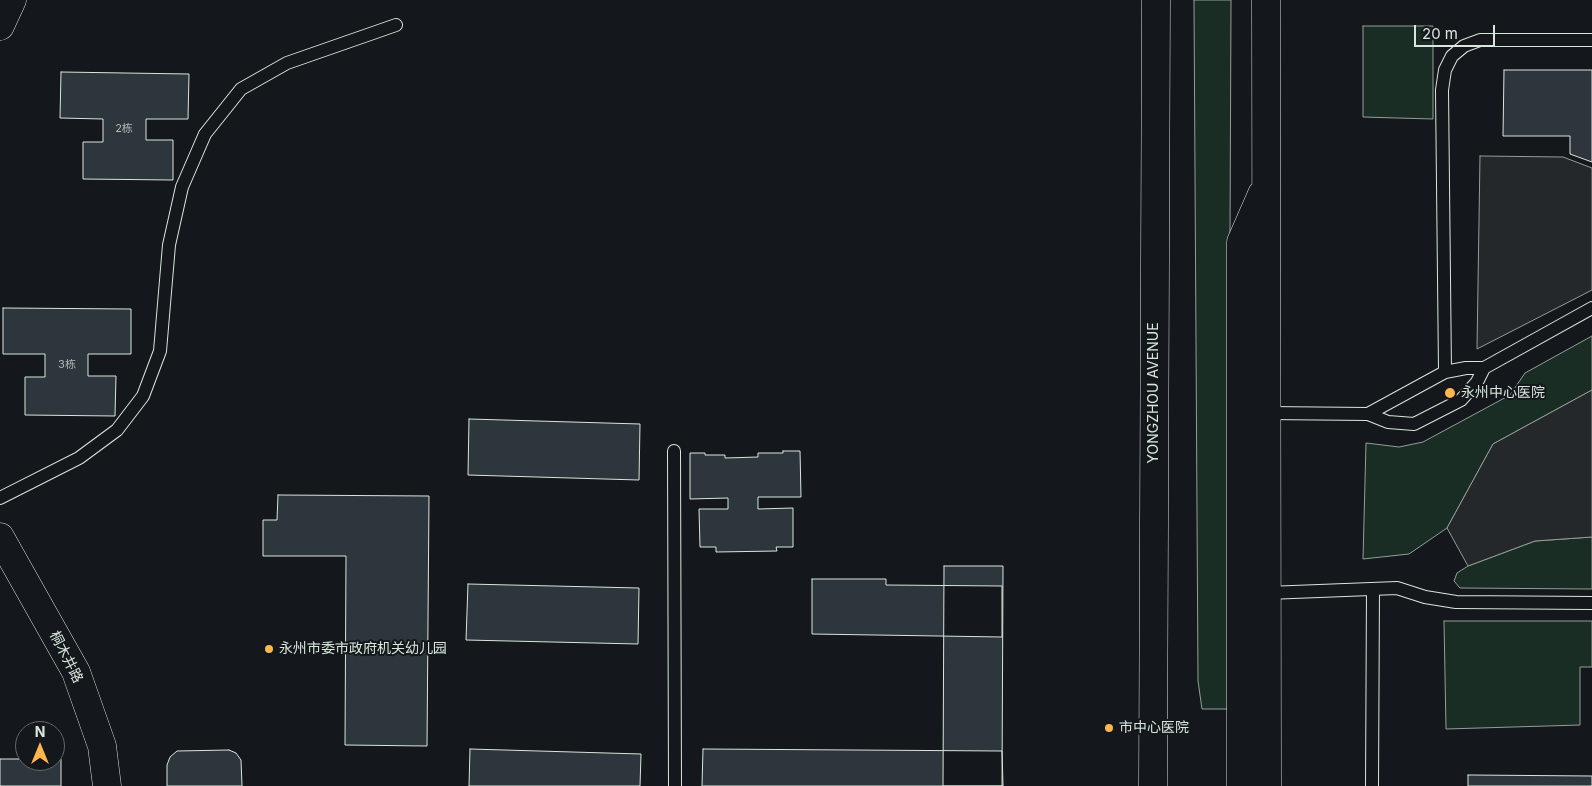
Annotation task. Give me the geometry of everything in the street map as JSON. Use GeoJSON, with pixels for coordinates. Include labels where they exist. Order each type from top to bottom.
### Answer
{"type":"FeatureCollection","features":[{"type":"Feature","properties":{"kind":"main road"},"geometry":{"type":"LineString","coordinates":[[0,26],[12,0]]}},
{"type":"Feature","properties":{"kind":"main road","name":"YONGZHOU AVENUE"},"geometry":{"type":"LineString","coordinates":[[1153,786],[1156,0]]}},
{"type":"Feature","properties":{"kind":"main road"},"geometry":{"type":"LineString","coordinates":[[1266,0],[1267,786]]}},
{"type":"Feature","properties":{"kind":"main road"},"geometry":{"type":"LineString","coordinates":[[1241,786],[1241,242],[1266,185]]}},
{"type":"Feature","properties":{"kind":"main road","name":"桐木井路"},"geometry":{"type":"LineString","coordinates":[[0,537],[76,672],[102,746],[107,786]]}},
{"type":"Feature","properties":{"kind":"lane"},"geometry":{"type":"LineString","coordinates":[[0,498],[79,458],[117,430],[143,396],[160,351],[168,245],[182,187],[205,134],[241,89],[287,63],[396,25]]}},
{"type":"Feature","properties":{"kind":"lane"},"geometry":{"type":"LineString","coordinates":[[1445,372],[1442,90],[1445,70],[1452,56],[1464,46],[1480,40],[1592,40]]}},
{"type":"Feature","properties":{"kind":"lane"},"geometry":{"type":"LineString","coordinates":[[1368,414],[1445,372],[1466,368],[1484,368],[1592,308]]}},
{"type":"Feature","properties":{"kind":"lane"},"geometry":{"type":"LineString","coordinates":[[1266,412],[1368,414],[1388,422],[1414,424],[1461,400],[1477,382],[1484,368]]}},
{"type":"Feature","properties":{"kind":"lane"},"geometry":{"type":"LineString","coordinates":[[674,451],[675,786]]}},
{"type":"Feature","properties":{"kind":"lane"},"geometry":{"type":"LineString","coordinates":[[1266,593],[1397,588],[1425,597],[1456,602],[1592,603]]}},
{"type":"Feature","properties":{"kind":"lane"},"geometry":{"type":"LineString","coordinates":[[1372,786],[1373,589]]}},
{"type":"Feature","properties":{"kind":"green space"},"geometry":{"type":"Polygon","coordinates":[[[1194,0],[1231,0],[1228,709],[1202,709],[1198,681],[1194,0]]]}},
{"type":"Feature","properties":{"kind":"green space"},"geometry":{"type":"Polygon","coordinates":[[[1363,26],[1433,26],[1433,119],[1363,117],[1363,26]]]}},
{"type":"Feature","properties":{"kind":"green space"},"geometry":{"type":"Polygon","coordinates":[[[1592,336],[1592,390],[1493,444],[1447,528],[1409,554],[1363,559],[1366,443],[1399,447],[1423,442],[1510,395],[1525,373],[1592,336]]]}},
{"type":"Feature","properties":{"kind":"green space"},"geometry":{"type":"Polygon","coordinates":[[[1592,537],[1592,589],[1460,588],[1454,581],[1457,573],[1468,566],[1535,541],[1592,537]]]}},
{"type":"Feature","properties":{"kind":"green space"},"geometry":{"type":"Polygon","coordinates":[[[1444,621],[1592,621],[1592,667],[1580,667],[1580,725],[1446,729],[1444,621]]]}},
{"type":"Feature","properties":{"kind":"shaded area"},"geometry":{"type":"Polygon","coordinates":[[[1480,156],[1563,157],[1592,168],[1592,290],[1477,349],[1480,156]]]}},
{"type":"Feature","properties":{"kind":"shaded area"},"geometry":{"type":"Polygon","coordinates":[[[1592,390],[1592,537],[1535,541],[1468,566],[1447,528],[1493,444],[1592,390]]]}},
{"type":"Feature","properties":{"kind":"building"},"geometry":{"type":"Polygon","coordinates":[[[1504,70],[1592,70],[1592,162],[1570,154],[1570,136],[1503,136],[1504,70]]]}},
{"type":"Feature","properties":{"kind":"building"},"geometry":{"type":"Polygon","coordinates":[[[61,72],[189,74],[188,119],[146,119],[146,140],[173,140],[173,180],[83,179],[83,142],[103,142],[103,119],[60,118],[61,72]]]}},
{"type":"Feature","properties":{"kind":"building"},"geometry":{"type":"Polygon","coordinates":[[[3,308],[131,309],[131,354],[88,354],[88,376],[116,376],[115,416],[25,415],[25,377],[45,377],[45,354],[3,354],[3,308]]]}},
{"type":"Feature","properties":{"kind":"building"},"geometry":{"type":"Polygon","coordinates":[[[469,419],[640,424],[639,480],[468,475],[469,419]]]}},
{"type":"Feature","properties":{"kind":"building"},"geometry":{"type":"Polygon","coordinates":[[[783,451],[800,451],[801,497],[758,497],[758,509],[793,508],[793,547],[776,547],[777,551],[716,552],[716,547],[700,547],[699,509],[728,509],[728,498],[690,499],[690,453],[725,455],[725,458],[758,457],[758,453],[783,453],[783,451]]]}},
{"type":"Feature","properties":{"kind":"building"},"geometry":{"type":"Polygon","coordinates":[[[278,495],[429,496],[427,746],[345,745],[346,556],[263,556],[263,520],[277,520],[278,495]]]}},
{"type":"Feature","properties":{"kind":"building"},"geometry":{"type":"Polygon","coordinates":[[[944,566],[1003,566],[1002,786],[943,786],[944,566]]]}},
{"type":"Feature","properties":{"kind":"building"},"geometry":{"type":"Polygon","coordinates":[[[812,579],[886,579],[886,585],[1002,586],[1002,637],[812,634],[812,579]]]}},
{"type":"Feature","properties":{"kind":"building"},"geometry":{"type":"Polygon","coordinates":[[[468,584],[639,588],[638,644],[466,640],[468,584]]]}},
{"type":"Feature","properties":{"kind":"building"},"geometry":{"type":"Polygon","coordinates":[[[470,749],[641,754],[640,786],[469,786],[470,749]]]}},
{"type":"Feature","properties":{"kind":"building"},"geometry":{"type":"Polygon","coordinates":[[[703,749],[1002,751],[1003,786],[702,786],[703,749]]]}},
{"type":"Feature","properties":{"kind":"building"},"geometry":{"type":"Polygon","coordinates":[[[229,750],[236,753],[241,760],[242,786],[167,786],[167,765],[170,757],[177,751],[229,750]]]}},
{"type":"Feature","properties":{"kind":"building"},"geometry":{"type":"Polygon","coordinates":[[[0,759],[15,759],[15,771],[61,771],[61,786],[0,786],[0,759]]]}},
{"type":"Feature","properties":{"kind":"building"},"geometry":{"type":"Polygon","coordinates":[[[1468,775],[1592,776],[1592,786],[1468,786],[1468,775]]]}},
{"type":"Feature","properties":{"kind":"place","name":"永州中心医院"},"geometry":{"type":"Point","coordinates":[1450,393]}},
{"type":"Feature","properties":{"kind":"place","name":"永州市委市政府机关幼儿园"},"geometry":{"type":"Point","coordinates":[269,649]}},
{"type":"Feature","properties":{"kind":"place","name":"市中心医院"},"geometry":{"type":"Point","coordinates":[1109,728]}}]}
